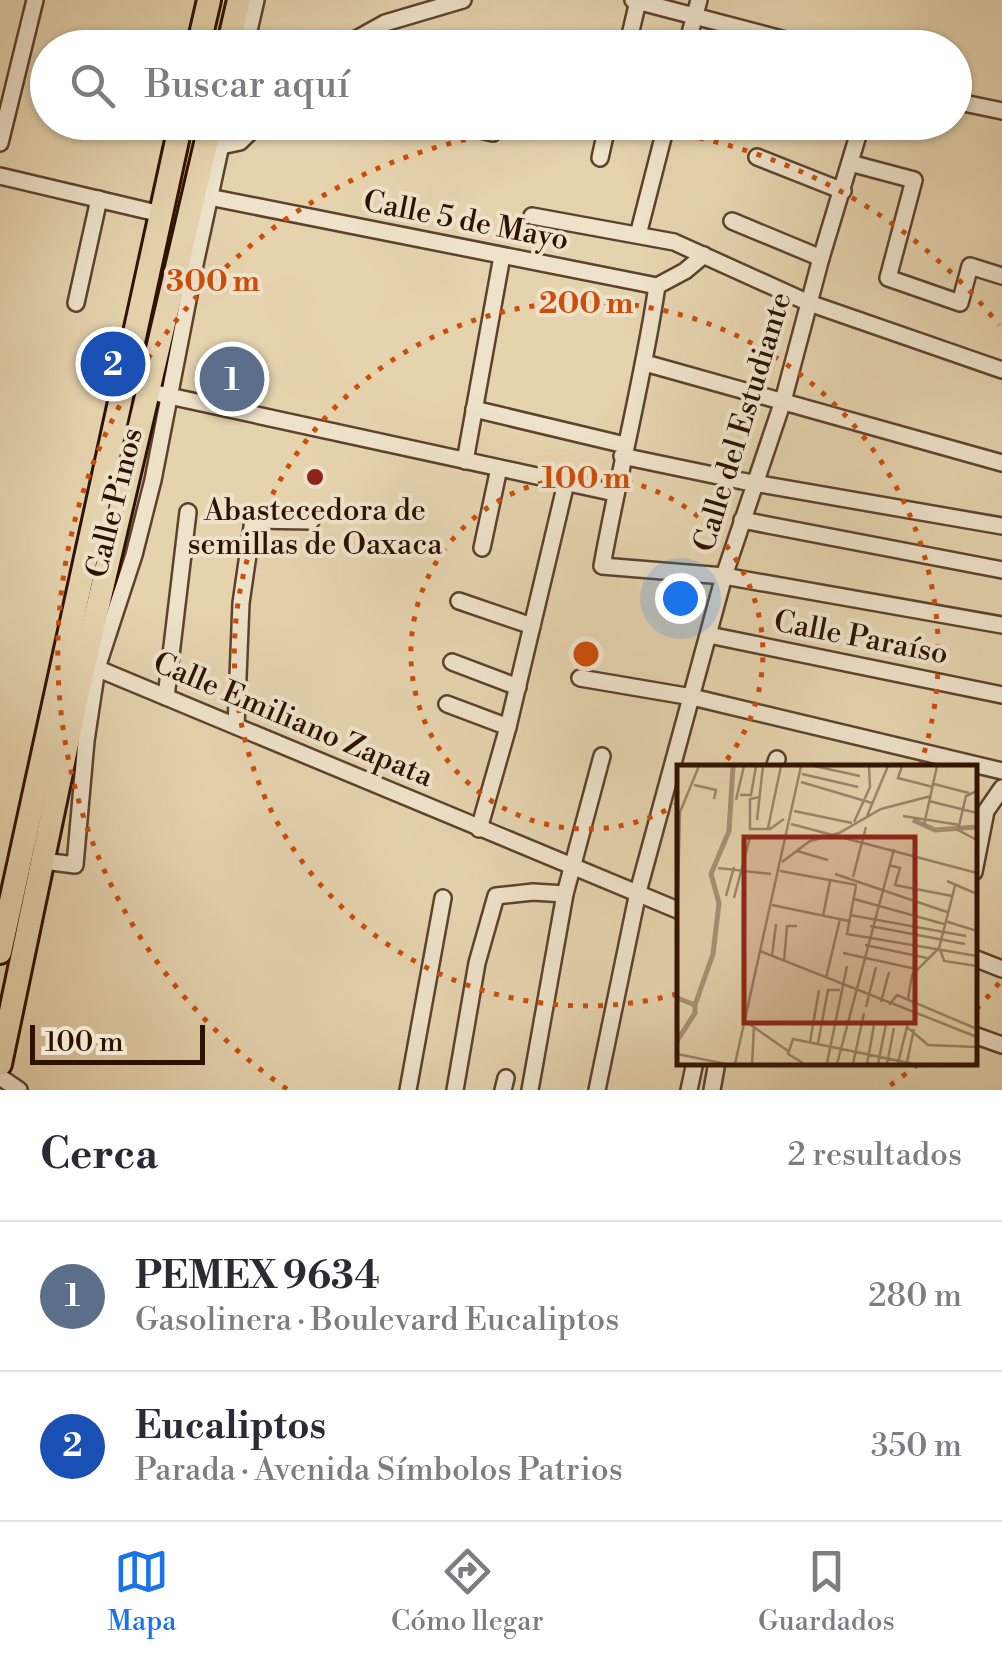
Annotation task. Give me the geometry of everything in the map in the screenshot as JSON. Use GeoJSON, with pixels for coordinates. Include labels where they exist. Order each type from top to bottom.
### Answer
{"type":"FeatureCollection","features":[{"type":"Feature","properties":{"kind":"highway"},"geometry":{"type":"LineString","coordinates":[[202,30],[209,0]]}},
{"type":"Feature","properties":{"kind":"highway"},"geometry":{"type":"LineString","coordinates":[[232,30],[239,0]]}},
{"type":"Feature","properties":{"kind":"highway"},"geometry":{"type":"LineString","coordinates":[[0,952],[177,140]]}},
{"type":"Feature","properties":{"kind":"highway"},"geometry":{"type":"LineString","coordinates":[[0,1064],[43,861],[159,394],[208,140]]}},
{"type":"Feature","properties":{"kind":"street"},"geometry":{"type":"LineString","coordinates":[[0,142],[35,0]]}},
{"type":"Feature","properties":{"kind":"street"},"geometry":{"type":"LineString","coordinates":[[249,30],[256,0]]}},
{"type":"Feature","properties":{"kind":"street"},"geometry":{"type":"LineString","coordinates":[[372,30],[463,0]]}},
{"type":"Feature","properties":{"kind":"street"},"geometry":{"type":"LineString","coordinates":[[629,30],[635,1],[696,8],[762,30]]}},
{"type":"Feature","properties":{"kind":"street"},"geometry":{"type":"LineString","coordinates":[[972,105],[1002,111]]}},
{"type":"Feature","properties":{"kind":"street","name":"Calle Pinos"},"geometry":{"type":"LineString","coordinates":[[159,394],[222,140]]}},
{"type":"Feature","properties":{"kind":"street"},"geometry":{"type":"LineString","coordinates":[[221,146],[242,140]]}},
{"type":"Feature","properties":{"kind":"street"},"geometry":{"type":"LineString","coordinates":[[600,158],[604,140]]}},
{"type":"Feature","properties":{"kind":"street"},"geometry":{"type":"LineString","coordinates":[[638,236],[662,140]]}},
{"type":"Feature","properties":{"kind":"street","name":"Calle del Estudiante"},"geometry":{"type":"LineString","coordinates":[[598,1090],[638,892],[724,576],[782,401],[857,140]]}},
{"type":"Feature","properties":{"kind":"street"},"geometry":{"type":"LineString","coordinates":[[758,156],[843,191]]}},
{"type":"Feature","properties":{"kind":"street"},"geometry":{"type":"LineString","coordinates":[[850,163],[914,180],[888,278],[960,303],[970,266],[1002,276]]}},
{"type":"Feature","properties":{"kind":"street"},"geometry":{"type":"LineString","coordinates":[[0,176],[160,214]]}},
{"type":"Feature","properties":{"kind":"street","name":"Calle 5 de Mayo"},"geometry":{"type":"LineString","coordinates":[[209,198],[657,286]]}},
{"type":"Feature","properties":{"kind":"street"},"geometry":{"type":"LineString","coordinates":[[76,303],[99,200]]}},
{"type":"Feature","properties":{"kind":"street"},"geometry":{"type":"LineString","coordinates":[[532,216],[674,242],[808,303],[1002,370]]}},
{"type":"Feature","properties":{"kind":"street"},"geometry":{"type":"LineString","coordinates":[[732,222],[820,258]]}},
{"type":"Feature","properties":{"kind":"street"},"geometry":{"type":"LineString","coordinates":[[704,255],[685,272],[657,286],[602,566],[724,576],[1002,625]]}},
{"type":"Feature","properties":{"kind":"street"},"geometry":{"type":"LineString","coordinates":[[464,460],[502,256]]}},
{"type":"Feature","properties":{"kind":"street"},"geometry":{"type":"LineString","coordinates":[[645,362],[1002,462]]}},
{"type":"Feature","properties":{"kind":"street"},"geometry":{"type":"LineString","coordinates":[[159,394],[615,493]]}},
{"type":"Feature","properties":{"kind":"street"},"geometry":{"type":"LineString","coordinates":[[474,409],[755,483],[1002,526]]}},
{"type":"Feature","properties":{"kind":"street"},"geometry":{"type":"LineString","coordinates":[[482,548],[499,468]]}},
{"type":"Feature","properties":{"kind":"street"},"geometry":{"type":"LineString","coordinates":[[479,828],[508,727],[566,482]]}},
{"type":"Feature","properties":{"kind":"street"},"geometry":{"type":"LineString","coordinates":[[166,697],[188,512]]}},
{"type":"Feature","properties":{"kind":"street"},"geometry":{"type":"LineString","coordinates":[[236,726],[241,603],[252,520],[311,521]]}},
{"type":"Feature","properties":{"kind":"street"},"geometry":{"type":"LineString","coordinates":[[742,520],[1002,570]]}},
{"type":"Feature","properties":{"kind":"street"},"geometry":{"type":"LineString","coordinates":[[459,601],[532,626]]}},
{"type":"Feature","properties":{"kind":"street","name":"Calle Paraíso"},"geometry":{"type":"LineString","coordinates":[[709,635],[1002,695]]}},
{"type":"Feature","properties":{"kind":"street"},"geometry":{"type":"LineString","coordinates":[[452,662],[518,687]]}},
{"type":"Feature","properties":{"kind":"street"},"geometry":{"type":"LineString","coordinates":[[43,861],[76,865],[91,666]]}},
{"type":"Feature","properties":{"kind":"street","name":"Calle Emiliano Zapata"},"geometry":{"type":"LineString","coordinates":[[91,666],[677,910]]}},
{"type":"Feature","properties":{"kind":"street"},"geometry":{"type":"LineString","coordinates":[[580,678],[692,697],[977,765]]}},
{"type":"Feature","properties":{"kind":"street"},"geometry":{"type":"LineString","coordinates":[[448,704],[508,727]]}},
{"type":"Feature","properties":{"kind":"street"},"geometry":{"type":"LineString","coordinates":[[530,1090],[565,894],[602,756]]}},
{"type":"Feature","properties":{"kind":"street"},"geometry":{"type":"LineString","coordinates":[[977,765],[1002,771]]}},
{"type":"Feature","properties":{"kind":"street"},"geometry":{"type":"LineString","coordinates":[[977,857],[986,811],[1002,788]]}},
{"type":"Feature","properties":{"kind":"street"},"geometry":{"type":"LineString","coordinates":[[455,1090],[477,963],[496,896],[565,894]]}},
{"type":"Feature","properties":{"kind":"street"},"geometry":{"type":"LineString","coordinates":[[408,1090],[443,898]]}},
{"type":"Feature","properties":{"kind":"street"},"geometry":{"type":"LineString","coordinates":[[977,959],[1002,969]]}},
{"type":"Feature","properties":{"kind":"street"},"geometry":{"type":"LineString","coordinates":[[977,1035],[1002,1046]]}},
{"type":"Feature","properties":{"kind":"street"},"geometry":{"type":"LineString","coordinates":[[689,1090],[694,1065]]}},
{"type":"Feature","properties":{"kind":"street"},"geometry":{"type":"LineString","coordinates":[[712,1090],[716,1065]]}},
{"type":"Feature","properties":{"kind":"street"},"geometry":{"type":"LineString","coordinates":[[0,1077],[19,1090]]}},
{"type":"Feature","properties":{"kind":"place","name":"Eucaliptos"},"geometry":{"type":"Point","coordinates":[113,364]}},
{"type":"Feature","properties":{"kind":"place","name":"PEMEX 9634"},"geometry":{"type":"Point","coordinates":[232,379]}},
{"type":"Feature","properties":{"kind":"place","name":"Abastecedora de semillas de Oaxaca"},"geometry":{"type":"Point","coordinates":[315,477]}}]}
